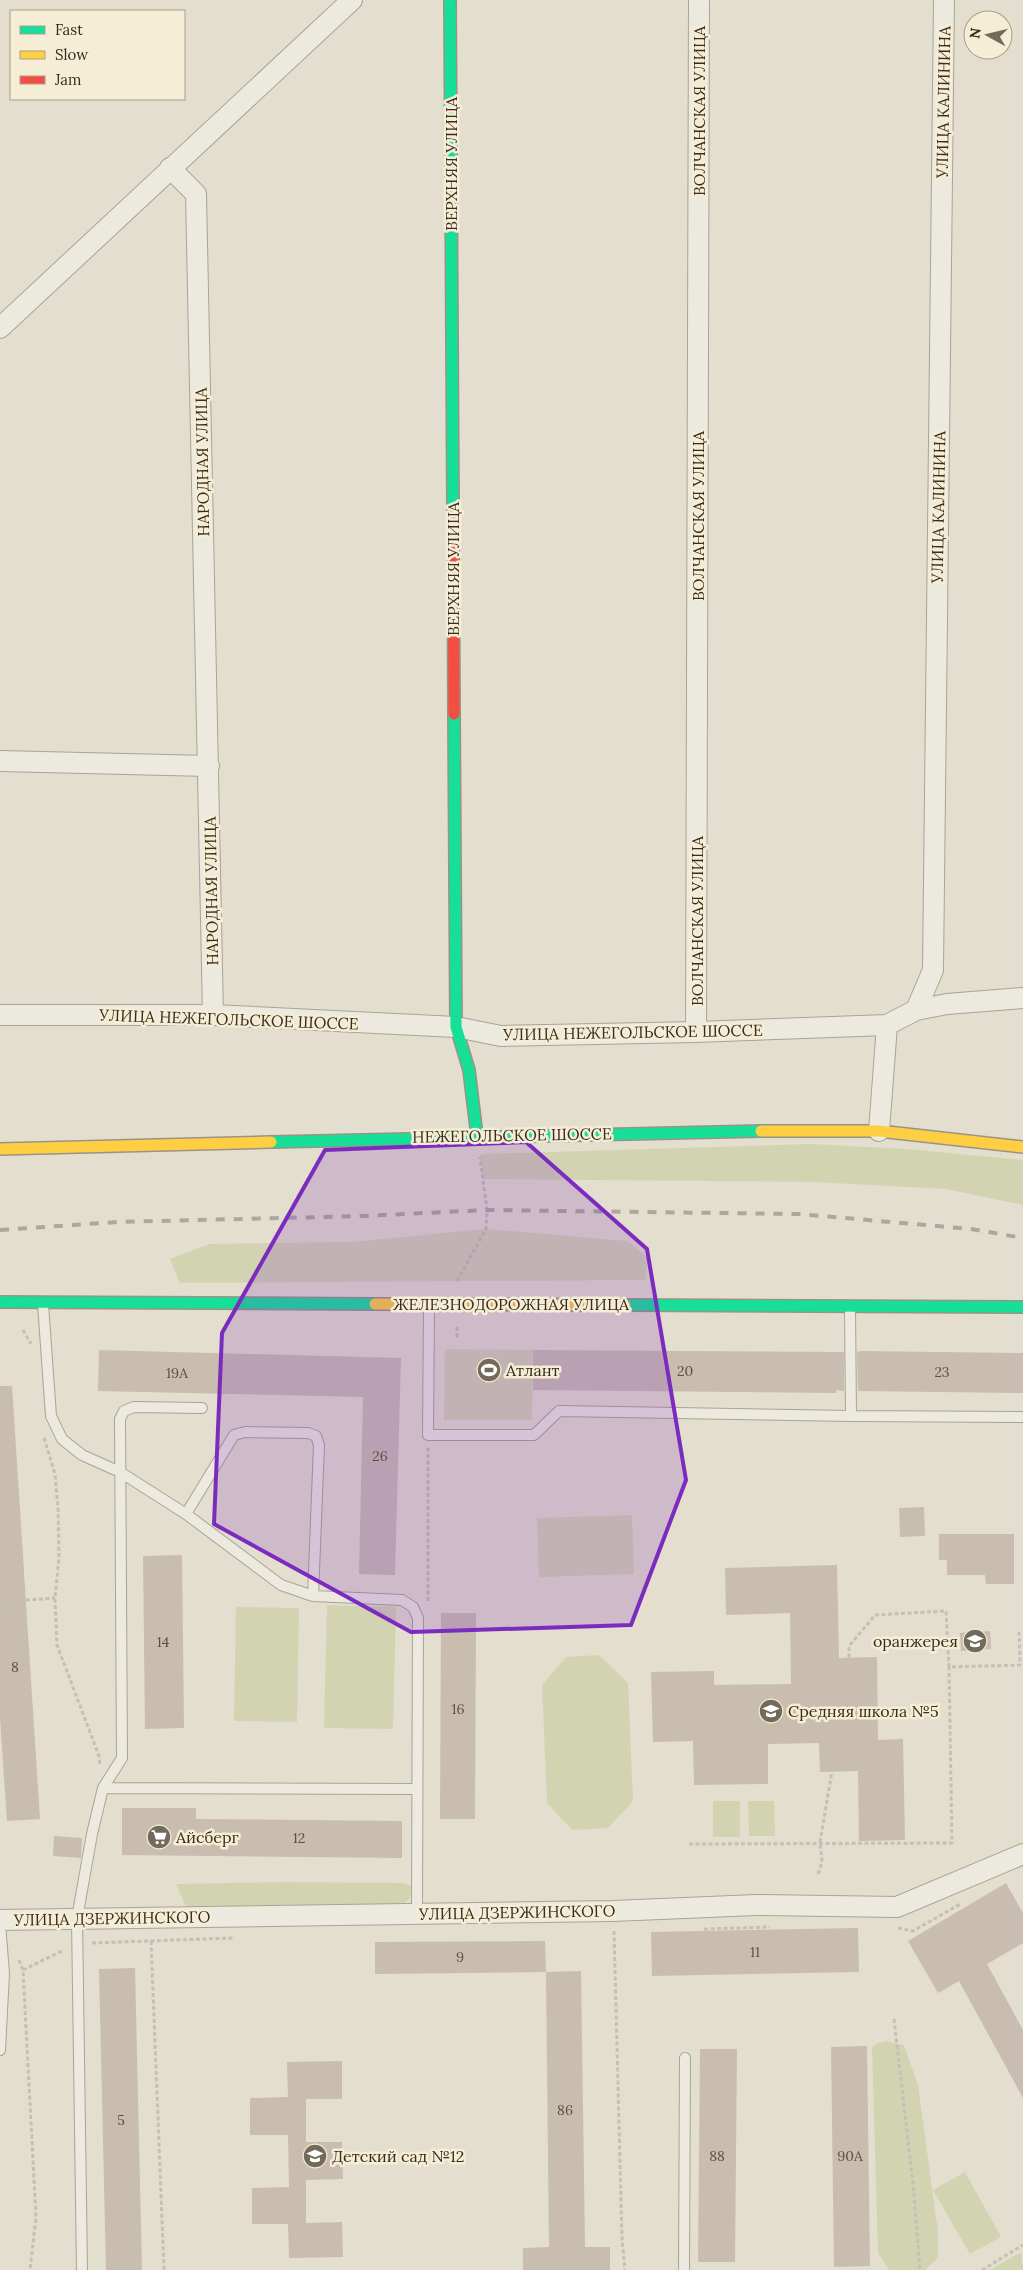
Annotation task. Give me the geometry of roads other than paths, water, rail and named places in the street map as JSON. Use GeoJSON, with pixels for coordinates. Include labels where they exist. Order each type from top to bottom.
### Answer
{"type":"FeatureCollection","features":[{"type":"Feature","properties":{"kind":"street"},"geometry":{"type":"LineString","coordinates":[[0,328],[352,0]]}},
{"type":"Feature","properties":{"kind":"street","name":"ВЕРХНЯЯ УЛИЦА"},"geometry":{"type":"LineString","coordinates":[[450,0],[456,1027],[469,1070],[478,1136]]}},
{"type":"Feature","properties":{"kind":"street","name":"ВОЛЧАНСКАЯ УЛИЦА"},"geometry":{"type":"LineString","coordinates":[[696,1032],[699,0]]}},
{"type":"Feature","properties":{"kind":"street","name":"УЛИЦА КАЛИНИНА"},"geometry":{"type":"LineString","coordinates":[[916,1010],[933,970],[944,0]]}},
{"type":"Feature","properties":{"kind":"street","name":"НАРОДНАЯ УЛИЦА"},"geometry":{"type":"LineString","coordinates":[[170,168],[196,194],[213,1015]]}},
{"type":"Feature","properties":{"kind":"street"},"geometry":{"type":"LineString","coordinates":[[0,761],[209,766]]}},
{"type":"Feature","properties":{"kind":"street","name":"УЛИЦА НЕЖЕГОЛЬСКОЕ ШОССЕ"},"geometry":{"type":"LineString","coordinates":[[0,1015],[213,1015],[456,1027],[501,1036],[696,1032],[887,1025],[916,1010],[947,1004],[1023,998]]}},
{"type":"Feature","properties":{"kind":"street"},"geometry":{"type":"LineString","coordinates":[[879,1132],[887,1025]]}},
{"type":"Feature","properties":{"kind":"street","name":"НЕЖЕГОЛЬСКОЕ ШОССЕ"},"geometry":{"type":"LineString","coordinates":[[0,1149],[788,1130],[879,1132],[1023,1147]]}},
{"type":"Feature","properties":{"kind":"street","name":"ЖЕЛЕЗНОДОРОЖНАЯ УЛИЦА"},"geometry":{"type":"LineString","coordinates":[[0,1302],[1023,1307]]}},
{"type":"Feature","properties":{"kind":"street","name":"УЛИЦА ДЗЕРЖИНСКОГО"},"geometry":{"type":"LineString","coordinates":[[0,1922],[77,1918],[613,1910],[756,1905],[897,1907],[1023,1854]]}},
{"type":"Feature","properties":{"kind":"lane"},"geometry":{"type":"LineString","coordinates":[[43,1303],[51,1416],[62,1438],[82,1455],[120,1472],[186,1514],[281,1585],[313,1596],[402,1600],[413,1607],[418,1618],[417,1913]]}},
{"type":"Feature","properties":{"kind":"lane"},"geometry":{"type":"LineString","coordinates":[[429,1304],[428,1434],[534,1434],[559,1411],[1023,1417]]}},
{"type":"Feature","properties":{"kind":"lane"},"geometry":{"type":"LineString","coordinates":[[850,1306],[851,1416]]}},
{"type":"Feature","properties":{"kind":"lane"},"geometry":{"type":"LineString","coordinates":[[82,2270],[77,1918],[92,1834],[103,1788],[122,1758],[120,1419],[124,1410],[134,1407],[202,1408]]}},
{"type":"Feature","properties":{"kind":"lane"},"geometry":{"type":"LineString","coordinates":[[186,1514],[234,1435],[245,1432],[308,1433],[316,1436],[319,1445],[313,1596]]}},
{"type":"Feature","properties":{"kind":"lane"},"geometry":{"type":"LineString","coordinates":[[103,1788],[417,1789]]}},
{"type":"Feature","properties":{"kind":"lane"},"geometry":{"type":"LineString","coordinates":[[0,1922],[4,1973],[0,2050]]}},
{"type":"Feature","properties":{"kind":"lane"},"geometry":{"type":"LineString","coordinates":[[684,2270],[685,2058]]}},
{"type":"Feature","properties":{"kind":"railway"},"geometry":{"type":"LineString","coordinates":[[0,1230],[117,1222],[362,1216],[487,1210],[799,1214],[971,1229],[1023,1238]]}},
{"type":"Feature","properties":{"kind":"place","name":"Атлант"},"geometry":{"type":"Point","coordinates":[489,1370]}},
{"type":"Feature","properties":{"kind":"place","name":"оранжерея"},"geometry":{"type":"Point","coordinates":[975,1641]}},
{"type":"Feature","properties":{"kind":"place","name":"Средняя школа №5"},"geometry":{"type":"Point","coordinates":[771,1711]}},
{"type":"Feature","properties":{"kind":"place","name":"Айсберг"},"geometry":{"type":"Point","coordinates":[159,1837]}},
{"type":"Feature","properties":{"kind":"place","name":"Детский сад №12"},"geometry":{"type":"Point","coordinates":[315,2156]}}]}
